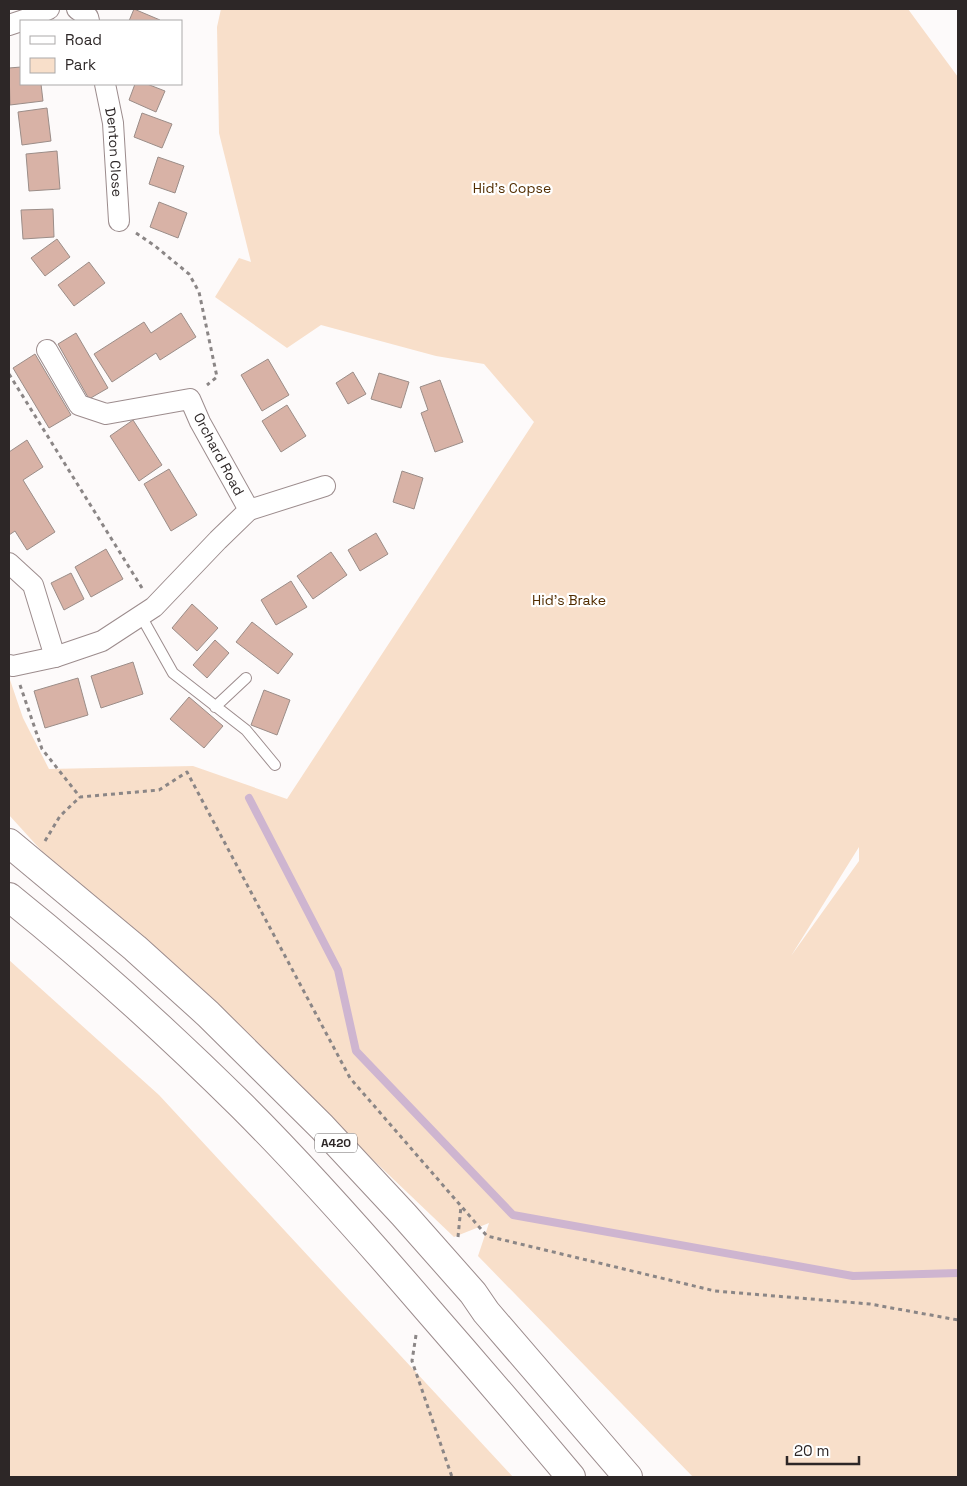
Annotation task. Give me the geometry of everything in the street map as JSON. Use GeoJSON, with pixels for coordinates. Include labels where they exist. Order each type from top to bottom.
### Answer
{"type":"FeatureCollection","features":[{"type":"Feature","properties":{"kind":"highway","name":"A420"},"geometry":{"type":"LineString","coordinates":[[9,844],[135,948],[208,1014],[322,1128],[429,1243],[628,1477]]}},
{"type":"Feature","properties":{"kind":"highway"},"geometry":{"type":"LineString","coordinates":[[9,896],[112,985],[242,1106],[325,1193],[400,1277],[571,1477]]}},
{"type":"Feature","properties":{"kind":"street"},"geometry":{"type":"LineString","coordinates":[[24,20],[49,9]]}},
{"type":"Feature","properties":{"kind":"street"},"geometry":{"type":"LineString","coordinates":[[77,9],[88,17],[89,20]]}},
{"type":"Feature","properties":{"kind":"street","name":"Denton Close"},"geometry":{"type":"LineString","coordinates":[[105,85],[113,123],[119,221]]}},
{"type":"Feature","properties":{"kind":"street","name":"Orchard Road"},"geometry":{"type":"LineString","coordinates":[[11,666],[55,657],[102,641],[147,611],[249,510],[200,422],[190,399],[106,414],[79,405],[47,350]]}},
{"type":"Feature","properties":{"kind":"street"},"geometry":{"type":"LineString","coordinates":[[249,510],[325,486]]}},
{"type":"Feature","properties":{"kind":"street"},"geometry":{"type":"LineString","coordinates":[[9,563],[33,585],[55,657]]}},
{"type":"Feature","properties":{"kind":"lane"},"geometry":{"type":"LineString","coordinates":[[147,611],[174,673],[246,730],[275,765]]}},
{"type":"Feature","properties":{"kind":"lane"},"geometry":{"type":"LineString","coordinates":[[215,707],[246,678]]}},
{"type":"Feature","properties":{"kind":"path"},"geometry":{"type":"LineString","coordinates":[[119,221],[155,246],[189,274],[199,292],[217,377],[190,399]]}},
{"type":"Feature","properties":{"kind":"path"},"geometry":{"type":"LineString","coordinates":[[9,374],[147,611]]}},
{"type":"Feature","properties":{"kind":"path"},"geometry":{"type":"LineString","coordinates":[[11,666],[42,749],[80,797]]}},
{"type":"Feature","properties":{"kind":"path"},"geometry":{"type":"LineString","coordinates":[[43,844],[60,816],[80,797],[159,790],[187,772],[350,1078],[487,1236],[715,1291],[870,1304],[958,1320]]}},
{"type":"Feature","properties":{"kind":"path"},"geometry":{"type":"LineString","coordinates":[[417,1330],[412,1361],[452,1477]]}},
{"type":"Feature","properties":{"kind":"green space"},"geometry":{"type":"Polygon","coordinates":[[[221,9],[908,9],[958,77],[958,1477],[693,1477],[478,1256],[489,1223],[454,1237],[215,1009],[59,870],[9,815],[9,677],[23,718],[49,769],[193,766],[287,799],[534,422],[484,364],[436,356],[321,325],[287,348],[215,297],[239,258],[251,262],[219,133],[217,27],[221,9]],[[859,847],[791,956],[859,861],[859,847]]]}},
{"type":"Feature","properties":{"kind":"green space"},"geometry":{"type":"Polygon","coordinates":[[[9,960],[159,1095],[513,1477],[9,1477],[9,960]]]}},
{"type":"Feature","properties":{"kind":"building"},"geometry":{"type":"Polygon","coordinates":[[[134,9],[160,20],[129,20],[134,9]]]}},
{"type":"Feature","properties":{"kind":"building"},"geometry":{"type":"Polygon","coordinates":[[[20,67],[20,85],[41,85],[43,101],[10,105],[9,68],[20,67]]]}},
{"type":"Feature","properties":{"kind":"building"},"geometry":{"type":"Polygon","coordinates":[[[135,85],[150,85],[165,91],[156,112],[129,100],[135,85]]]}},
{"type":"Feature","properties":{"kind":"building"},"geometry":{"type":"Polygon","coordinates":[[[47,108],[51,141],[22,145],[18,112],[47,108]]]}},
{"type":"Feature","properties":{"kind":"building"},"geometry":{"type":"Polygon","coordinates":[[[142,113],[172,124],[162,148],[134,137],[142,113]]]}},
{"type":"Feature","properties":{"kind":"building"},"geometry":{"type":"Polygon","coordinates":[[[57,151],[60,189],[29,191],[26,154],[57,151]]]}},
{"type":"Feature","properties":{"kind":"building"},"geometry":{"type":"Polygon","coordinates":[[[158,157],[184,166],[175,193],[149,184],[158,157]]]}},
{"type":"Feature","properties":{"kind":"building"},"geometry":{"type":"Polygon","coordinates":[[[159,202],[187,213],[178,238],[150,227],[159,202]]]}},
{"type":"Feature","properties":{"kind":"building"},"geometry":{"type":"Polygon","coordinates":[[[53,209],[54,237],[23,239],[21,210],[53,209]]]}},
{"type":"Feature","properties":{"kind":"building"},"geometry":{"type":"Polygon","coordinates":[[[57,239],[70,257],[45,276],[31,258],[57,239]]]}},
{"type":"Feature","properties":{"kind":"building"},"geometry":{"type":"Polygon","coordinates":[[[89,262],[105,283],[74,306],[58,285],[89,262]]]}},
{"type":"Feature","properties":{"kind":"building"},"geometry":{"type":"Polygon","coordinates":[[[181,313],[196,337],[160,360],[156,353],[112,382],[94,354],[144,322],[151,333],[181,313]]]}},
{"type":"Feature","properties":{"kind":"building"},"geometry":{"type":"Polygon","coordinates":[[[76,333],[108,388],[89,399],[58,344],[76,333]]]}},
{"type":"Feature","properties":{"kind":"building"},"geometry":{"type":"Polygon","coordinates":[[[35,354],[71,415],[49,428],[13,368],[35,354]]]}},
{"type":"Feature","properties":{"kind":"building"},"geometry":{"type":"Polygon","coordinates":[[[268,359],[289,395],[262,411],[241,375],[268,359]]]}},
{"type":"Feature","properties":{"kind":"building"},"geometry":{"type":"Polygon","coordinates":[[[353,372],[366,394],[348,404],[336,383],[353,372]]]}},
{"type":"Feature","properties":{"kind":"building"},"geometry":{"type":"Polygon","coordinates":[[[379,373],[409,382],[401,408],[371,399],[379,373]]]}},
{"type":"Feature","properties":{"kind":"building"},"geometry":{"type":"Polygon","coordinates":[[[440,380],[463,442],[435,452],[421,413],[428,410],[420,387],[440,380]]]}},
{"type":"Feature","properties":{"kind":"building"},"geometry":{"type":"Polygon","coordinates":[[[287,405],[306,436],[281,452],[262,421],[287,405]]]}},
{"type":"Feature","properties":{"kind":"building"},"geometry":{"type":"Polygon","coordinates":[[[133,420],[162,465],[139,481],[110,436],[133,420]]]}},
{"type":"Feature","properties":{"kind":"building"},"geometry":{"type":"Polygon","coordinates":[[[27,440],[43,467],[23,480],[55,532],[27,550],[15,531],[9,535],[9,452],[27,440]]]}},
{"type":"Feature","properties":{"kind":"building"},"geometry":{"type":"Polygon","coordinates":[[[169,469],[197,515],[171,531],[144,484],[169,469]]]}},
{"type":"Feature","properties":{"kind":"building"},"geometry":{"type":"Polygon","coordinates":[[[402,471],[423,478],[414,509],[393,502],[402,471]]]}},
{"type":"Feature","properties":{"kind":"building"},"geometry":{"type":"Polygon","coordinates":[[[376,533],[388,554],[360,571],[348,550],[376,533]]]}},
{"type":"Feature","properties":{"kind":"building"},"geometry":{"type":"Polygon","coordinates":[[[106,549],[123,579],[91,597],[75,567],[106,549]]]}},
{"type":"Feature","properties":{"kind":"building"},"geometry":{"type":"Polygon","coordinates":[[[331,552],[347,575],[313,599],[297,576],[331,552]]]}},
{"type":"Feature","properties":{"kind":"building"},"geometry":{"type":"Polygon","coordinates":[[[71,573],[84,599],[64,610],[51,583],[71,573]]]}},
{"type":"Feature","properties":{"kind":"building"},"geometry":{"type":"Polygon","coordinates":[[[291,581],[307,607],[276,625],[261,600],[291,581]]]}},
{"type":"Feature","properties":{"kind":"building"},"geometry":{"type":"Polygon","coordinates":[[[192,604],[218,628],[197,651],[172,628],[192,604]]]}},
{"type":"Feature","properties":{"kind":"building"},"geometry":{"type":"Polygon","coordinates":[[[252,622],[293,654],[278,674],[236,642],[252,622]]]}},
{"type":"Feature","properties":{"kind":"building"},"geometry":{"type":"Polygon","coordinates":[[[215,640],[229,653],[207,678],[193,665],[215,640]]]}},
{"type":"Feature","properties":{"kind":"building"},"geometry":{"type":"Polygon","coordinates":[[[133,662],[143,694],[101,708],[91,676],[133,662]]]}},
{"type":"Feature","properties":{"kind":"building"},"geometry":{"type":"Polygon","coordinates":[[[78,678],[88,715],[45,728],[34,691],[78,678]]]}},
{"type":"Feature","properties":{"kind":"building"},"geometry":{"type":"Polygon","coordinates":[[[264,690],[290,700],[277,735],[251,725],[264,690]]]}},
{"type":"Feature","properties":{"kind":"building"},"geometry":{"type":"Polygon","coordinates":[[[189,697],[223,726],[204,748],[170,719],[189,697]]]}},
{"type":"Feature","properties":{"kind":"waterway"},"geometry":{"type":"LineString","coordinates":[[249,798],[338,970],[356,1051],[513,1215],[853,1276],[958,1273]]}},
{"type":"Feature","properties":{"kind":"park label","name":"Hid's Copse"},"geometry":{"type":"Point","coordinates":[512,188]}},
{"type":"Feature","properties":{"kind":"park label","name":"Hid's Brake"},"geometry":{"type":"Point","coordinates":[569,600]}}]}
